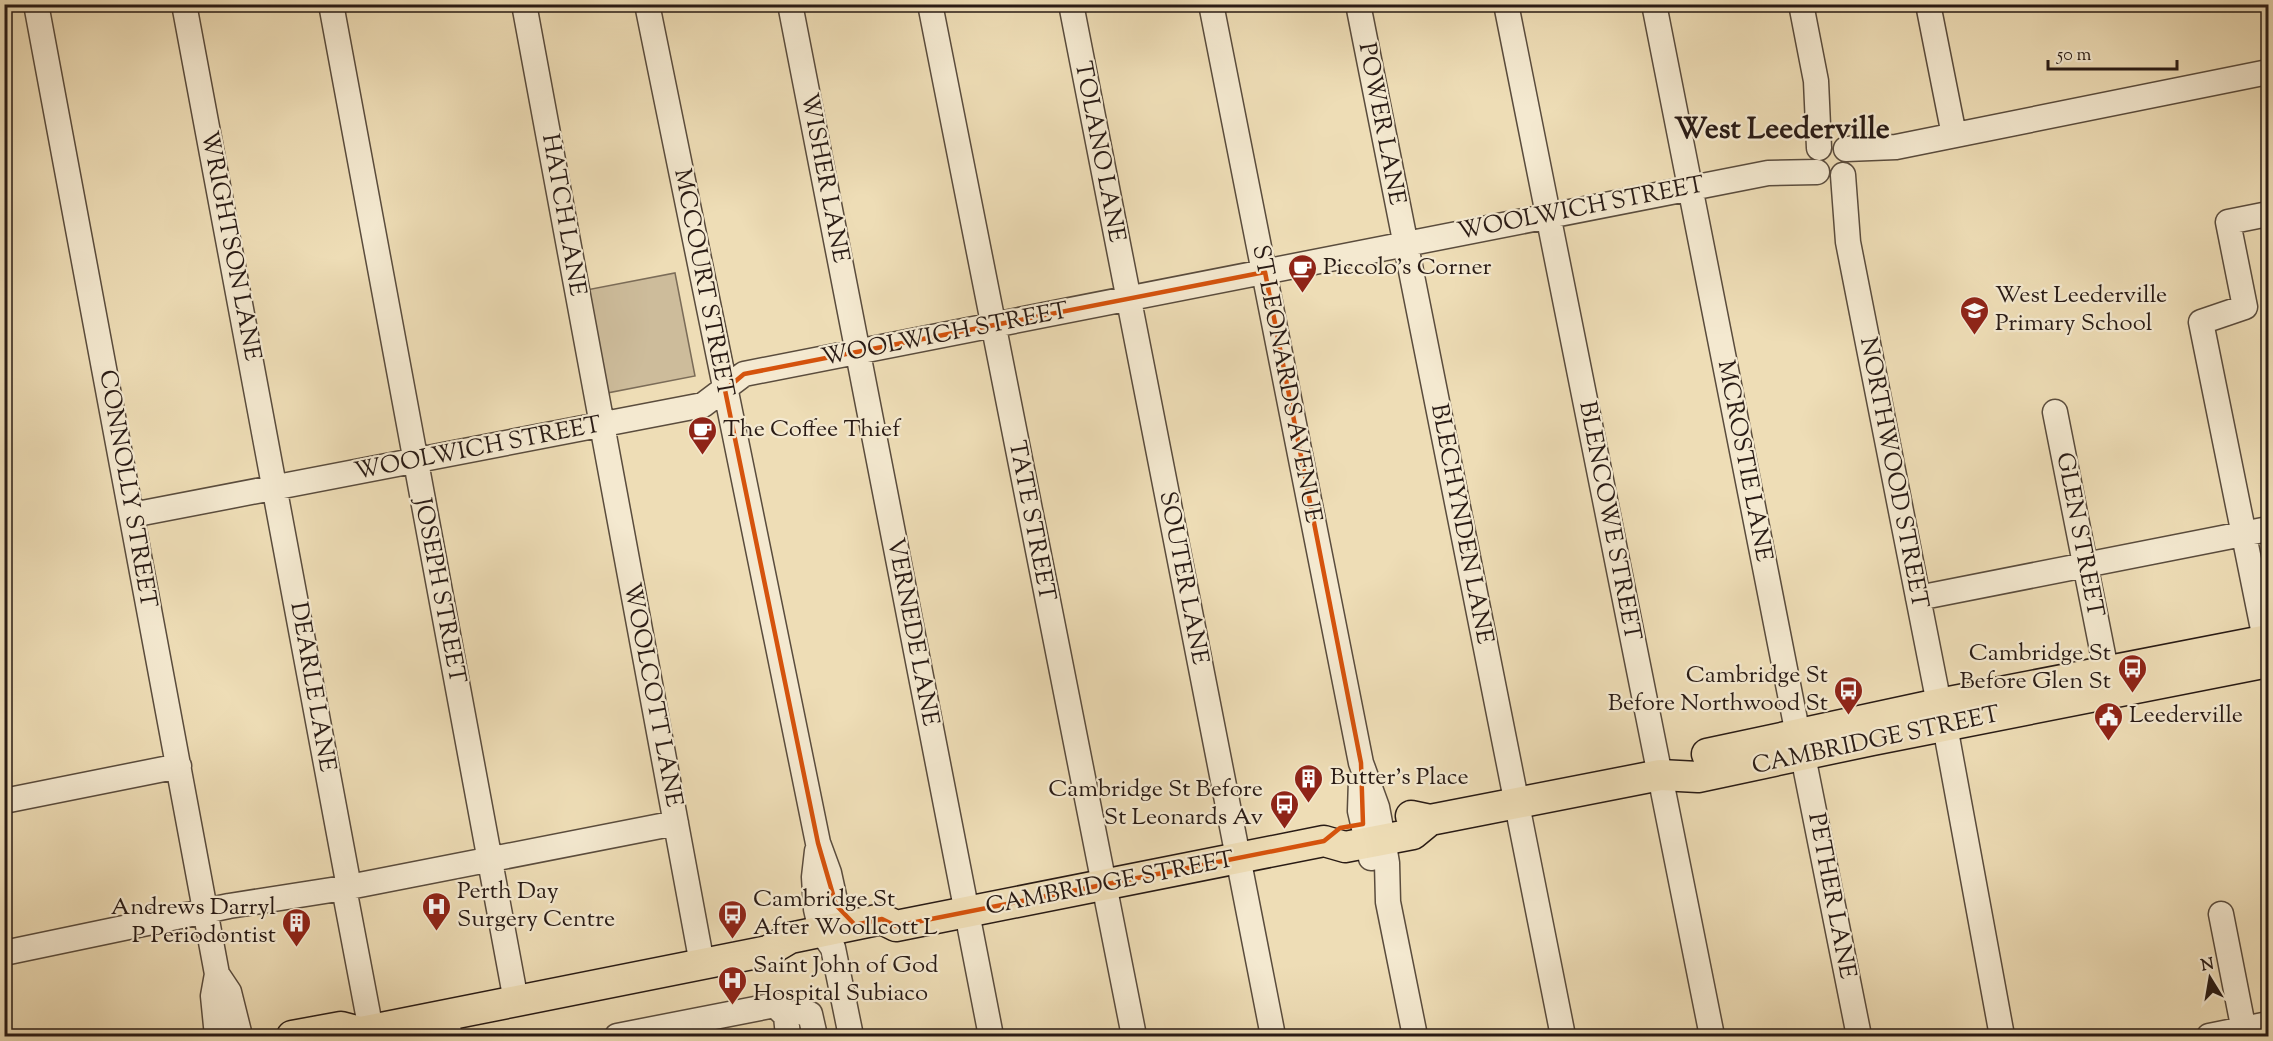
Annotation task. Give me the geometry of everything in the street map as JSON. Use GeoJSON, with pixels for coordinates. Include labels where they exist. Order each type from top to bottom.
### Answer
{"type":"FeatureCollection","features":[{"type":"Feature","properties":{"kind":"main road","name":"CAMBRIDGE STREET"},"geometry":{"type":"LineString","coordinates":[[827,940],[885,938],[896,926],[1324,841],[1340,828],[1373,832],[1409,815],[1430,820],[1516,804],[1660,775],[1695,757],[1801,745],[2268,649]]}},
{"type":"Feature","properties":{"kind":"main road","name":"CAMBRIDGE STREET"},"geometry":{"type":"LineString","coordinates":[[1942,715],[1942,708],[1954,715],[1993,707],[2033,708],[2109,683]]}},
{"type":"Feature","properties":{"kind":"main road","name":"CAMBRIDGE STREET"},"geometry":{"type":"LineString","coordinates":[[292,1036],[341,1027],[362,1033],[448,1026],[516,1001],[768,951],[791,956],[855,925],[882,919],[896,926]]}},
{"type":"Feature","properties":{"kind":"street","name":"CONNOLLY STREET"},"geometry":{"type":"LineString","coordinates":[[36,4],[218,974],[229,992],[240,1036]]}},
{"type":"Feature","properties":{"kind":"street","name":"WRIGHTSON LANE"},"geometry":{"type":"LineString","coordinates":[[184,4],[275,488]]}},
{"type":"Feature","properties":{"kind":"street","name":"JOSEPH STREET"},"geometry":{"type":"LineString","coordinates":[[331,4],[516,1001]]}},
{"type":"Feature","properties":{"kind":"street","name":"HATCH LANE"},"geometry":{"type":"LineString","coordinates":[[524,4],[602,425]]}},
{"type":"Feature","properties":{"kind":"street","name":"MCCOURT STREET"},"geometry":{"type":"LineString","coordinates":[[647,4],[818,843],[829,873],[836,905],[855,925]]}},
{"type":"Feature","properties":{"kind":"street","name":"WISHER LANE"},"geometry":{"type":"LineString","coordinates":[[790,4],[857,352]]}},
{"type":"Feature","properties":{"kind":"street","name":"TATE STREET"},"geometry":{"type":"LineString","coordinates":[[930,4],[1134,1036]]}},
{"type":"Feature","properties":{"kind":"street","name":"TOLANO LANE"},"geometry":{"type":"LineString","coordinates":[[1071,4],[1128,299]]}},
{"type":"Feature","properties":{"kind":"street","name":"ST LEONARDS AVENUE"},"geometry":{"type":"LineString","coordinates":[[1211,4],[1361,763],[1360,811],[1373,832],[1387,863],[1388,902],[1415,1036]]}},
{"type":"Feature","properties":{"kind":"street","name":"POWER LANE"},"geometry":{"type":"LineString","coordinates":[[1358,4],[1405,244]]}},
{"type":"Feature","properties":{"kind":"street","name":"BLENCOWE STREET"},"geometry":{"type":"LineString","coordinates":[[1506,4],[1712,1036]]}},
{"type":"Feature","properties":{"kind":"street","name":"MCROSTIE LANE"},"geometry":{"type":"LineString","coordinates":[[1654,4],[1801,745]]}},
{"type":"Feature","properties":{"kind":"street","name":"NORTHWOOD STREET"},"geometry":{"type":"LineString","coordinates":[[1801,4],[1942,715],[2002,1036]]}},
{"type":"Feature","properties":{"kind":"street"},"geometry":{"type":"LineString","coordinates":[[1928,4],[1954,135]]}},
{"type":"Feature","properties":{"kind":"street","name":"WOOLWICH STREET"},"geometry":{"type":"LineString","coordinates":[[132,515],[703,405],[744,374],[1768,173],[2268,72]]}},
{"type":"Feature","properties":{"kind":"street"},"geometry":{"type":"LineString","coordinates":[[2268,214],[2228,222],[2245,307],[2201,322],[2268,649]]}},
{"type":"Feature","properties":{"kind":"street","name":"BLECHYNDEN LANE"},"geometry":{"type":"LineString","coordinates":[[1405,244],[1563,1036]]}},
{"type":"Feature","properties":{"kind":"street","name":"SOUTER LANE"},"geometry":{"type":"LineString","coordinates":[[1128,299],[1273,1036]]}},
{"type":"Feature","properties":{"kind":"street","name":"VERNEDE LANE"},"geometry":{"type":"LineString","coordinates":[[857,352],[991,1036]]}},
{"type":"Feature","properties":{"kind":"street","name":"GLEN STREET"},"geometry":{"type":"LineString","coordinates":[[2055,412],[2109,683]]}},
{"type":"Feature","properties":{"kind":"street","name":"WOOLCOTT LANE"},"geometry":{"type":"LineString","coordinates":[[602,425],[702,964]]}},
{"type":"Feature","properties":{"kind":"street","name":"DEARLE LANE"},"geometry":{"type":"LineString","coordinates":[[275,488],[347,887],[362,1033]]}},
{"type":"Feature","properties":{"kind":"street"},"geometry":{"type":"LineString","coordinates":[[1918,598],[2268,529]]}},
{"type":"Feature","properties":{"kind":"street","name":"PETHER LANE"},"geometry":{"type":"LineString","coordinates":[[1801,745],[1859,1036]]}},
{"type":"Feature","properties":{"kind":"street"},"geometry":{"type":"LineString","coordinates":[[4,801],[179,766]]}},
{"type":"Feature","properties":{"kind":"street"},"geometry":{"type":"LineString","coordinates":[[4,953],[206,910],[347,887],[676,823]]}},
{"type":"Feature","properties":{"kind":"street","name":"MCCOURT STREET"},"geometry":{"type":"LineString","coordinates":[[818,843],[814,877],[816,909],[827,940],[851,1036]]}},
{"type":"Feature","properties":{"kind":"street"},"geometry":{"type":"LineString","coordinates":[[2221,914],[2245,1033]]}},
{"type":"Feature","properties":{"kind":"street","name":"CONNOLLY STREET"},"geometry":{"type":"LineString","coordinates":[[217,1036],[213,996],[218,974]]}},
{"type":"Feature","properties":{"kind":"street"},"geometry":{"type":"LineString","coordinates":[[617,1036],[775,1005],[787,1026],[802,1011],[810,1014],[815,1036]]}},
{"type":"Feature","properties":{"kind":"street"},"geometry":{"type":"LineString","coordinates":[[2209,1036],[2245,1033],[2268,1024]]}},
{"type":"Feature","properties":{"kind":"highlighted area"},"geometry":{"type":"Polygon","coordinates":[[[1265,272],[1361,763],[1363,824],[1340,828],[1324,841],[896,926],[882,919],[855,925],[836,905],[818,843],[725,390],[744,374],[1265,272]]]}},
{"type":"Feature","properties":{"kind":"shaded area"},"geometry":{"type":"Polygon","coordinates":[[[675,273],[695,376],[602,394],[581,291],[675,273]]]}},
{"type":"Feature","properties":{"kind":"place","name":"Piccolo's Corner"},"geometry":{"type":"Point","coordinates":[1302,294]}},
{"type":"Feature","properties":{"kind":"place","name":"West Leederville Primary School"},"geometry":{"type":"Point","coordinates":[1974,336]}},
{"type":"Feature","properties":{"kind":"place","name":"The Coffee Thief"},"geometry":{"type":"Point","coordinates":[702,456]}},
{"type":"Feature","properties":{"kind":"place","name":"Cambridge St Before Glen St"},"geometry":{"type":"Point","coordinates":[2132,694]}},
{"type":"Feature","properties":{"kind":"place","name":"Cambridge St Before Northwood St"},"geometry":{"type":"Point","coordinates":[1849,716]}},
{"type":"Feature","properties":{"kind":"place","name":"Leederville"},"geometry":{"type":"Point","coordinates":[2108,742]}},
{"type":"Feature","properties":{"kind":"place","name":"Butter's Place"},"geometry":{"type":"Point","coordinates":[1309,804]}},
{"type":"Feature","properties":{"kind":"place","name":"Cambridge St Before St Leonards Av"},"geometry":{"type":"Point","coordinates":[1284,830]}},
{"type":"Feature","properties":{"kind":"place","name":"Perth Day Surgery Centre"},"geometry":{"type":"Point","coordinates":[436,932]}},
{"type":"Feature","properties":{"kind":"place","name":"Cambridge St After Woollcott L"},"geometry":{"type":"Point","coordinates":[732,940]}},
{"type":"Feature","properties":{"kind":"place","name":"Andrews Darryl P Periodontist"},"geometry":{"type":"Point","coordinates":[297,948]}},
{"type":"Feature","properties":{"kind":"place","name":"Saint John of God Hospital Subiaco"},"geometry":{"type":"Point","coordinates":[732,1006]}},
{"type":"Feature","properties":{"kind":"district","name":"West Leederville"},"geometry":{"type":"Point","coordinates":[1782,130]}}]}
